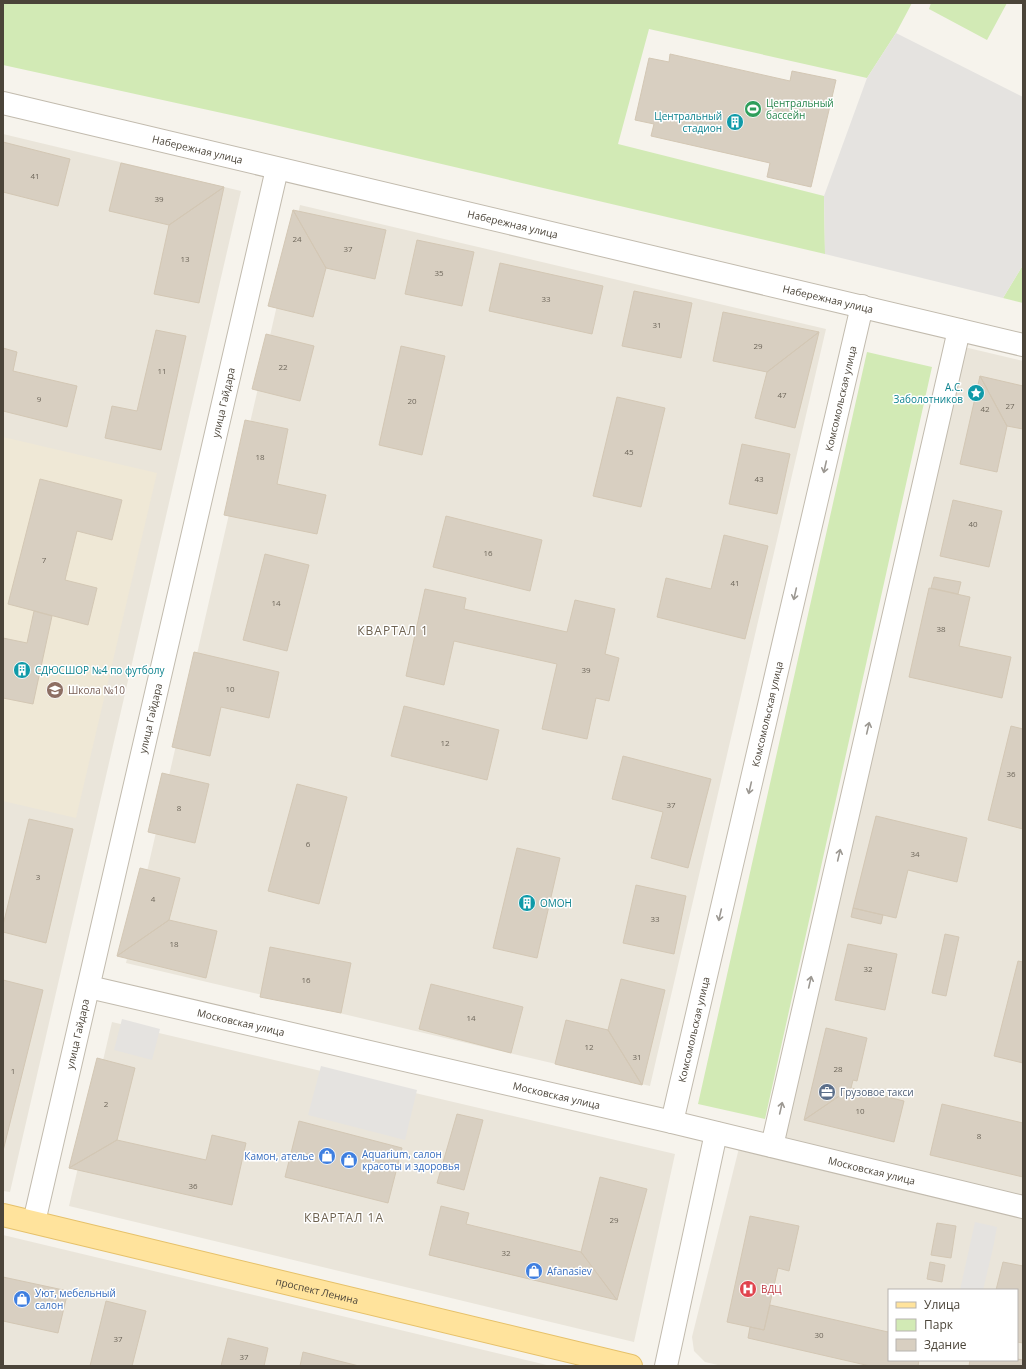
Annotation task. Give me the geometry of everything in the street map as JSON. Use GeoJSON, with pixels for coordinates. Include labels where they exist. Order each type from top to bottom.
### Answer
{"type":"FeatureCollection","features":[{"type":"Feature","properties":{"kind":"main road","name":"проспект Ленина"},"geometry":{"type":"LineString","coordinates":[[3,1215],[631,1366]]}},
{"type":"Feature","properties":{"kind":"street","name":"Набережная улица"},"geometry":{"type":"LineString","coordinates":[[3,103],[1023,345]]}},
{"type":"Feature","properties":{"kind":"street","name":"улица Гайдара"},"geometry":{"type":"LineString","coordinates":[[34,1222],[277,169]]}},
{"type":"Feature","properties":{"kind":"street","name":"Комсомольская улица"},"geometry":{"type":"LineString","coordinates":[[672,1122],[862,306]]}},
{"type":"Feature","properties":{"kind":"street"},"geometry":{"type":"LineString","coordinates":[[772,1146],[959,330]]}},
{"type":"Feature","properties":{"kind":"street","name":"Московская улица"},"geometry":{"type":"LineString","coordinates":[[89,986],[672,1122],[1023,1207]]}},
{"type":"Feature","properties":{"kind":"street"},"geometry":{"type":"LineString","coordinates":[[666,1366],[716,1133]]}},
{"type":"Feature","properties":{"kind":"shaded area"},"geometry":{"type":"Polygon","coordinates":[[[896,33],[1023,97],[1023,265],[1003,298],[825,254],[824,196],[867,78],[896,33]]]}},
{"type":"Feature","properties":{"kind":"shaded area"},"geometry":{"type":"Polygon","coordinates":[[[3,134],[241,191],[10,1192],[3,1191],[3,134]]]}},
{"type":"Feature","properties":{"kind":"shaded area"},"geometry":{"type":"Polygon","coordinates":[[[300,205],[826,329],[650,1086],[126,963],[300,205]]]}},
{"type":"Feature","properties":{"kind":"shaded area"},"geometry":{"type":"Polygon","coordinates":[[[964,347],[1023,361],[1023,1202],[778,1142],[964,347]]]}},
{"type":"Feature","properties":{"kind":"shaded area","name":"Школа №10"},"geometry":{"type":"Polygon","coordinates":[[[3,437],[157,473],[76,818],[3,801],[3,437]]]}},
{"type":"Feature","properties":{"kind":"shaded area"},"geometry":{"type":"Polygon","coordinates":[[[122,1019],[160,1029],[152,1060],[114,1050],[122,1019]]]}},
{"type":"Feature","properties":{"kind":"shaded area"},"geometry":{"type":"Polygon","coordinates":[[[112,1022],[675,1154],[634,1342],[69,1206],[112,1022]]]}},
{"type":"Feature","properties":{"kind":"shaded area"},"geometry":{"type":"Polygon","coordinates":[[[321,1066],[417,1090],[405,1140],[308,1115],[321,1066]]]}},
{"type":"Feature","properties":{"kind":"shaded area"},"geometry":{"type":"Polygon","coordinates":[[[740,1144],[1023,1213],[1023,1366],[722,1366],[705,1362],[694,1351],[692,1337],[740,1144]]]}},
{"type":"Feature","properties":{"kind":"shaded area"},"geometry":{"type":"Polygon","coordinates":[[[975,1222],[997,1227],[983,1289],[960,1289],[975,1222]]]}},
{"type":"Feature","properties":{"kind":"shaded area"},"geometry":{"type":"Polygon","coordinates":[[[3,1235],[551,1366],[3,1366],[3,1235]]]}},
{"type":"Feature","properties":{"kind":"green space"},"geometry":{"type":"Polygon","coordinates":[[[3,3],[912,3],[896,33],[867,78],[649,29],[618,144],[824,196],[825,254],[258,121],[3,65],[3,3]]]}},
{"type":"Feature","properties":{"kind":"green space"},"geometry":{"type":"Polygon","coordinates":[[[931,3],[1007,3],[987,40],[929,9],[931,3]]]}},
{"type":"Feature","properties":{"kind":"green space"},"geometry":{"type":"Polygon","coordinates":[[[1023,265],[1023,303],[1003,298],[1023,265]]]}},
{"type":"Feature","properties":{"kind":"green space"},"geometry":{"type":"Polygon","coordinates":[[[867,352],[932,367],[765,1119],[698,1104],[867,352]]]}},
{"type":"Feature","properties":{"kind":"building","name":"Центральный стадион"},"geometry":{"type":"Polygon","coordinates":[[[670,54],[790,81],[792,71],[836,80],[811,187],[767,177],[770,163],[651,136],[654,124],[635,120],[649,58],[669,62],[670,54]]]}},
{"type":"Feature","properties":{"kind":"building"},"geometry":{"type":"Polygon","coordinates":[[[3,142],[70,159],[58,206],[3,192],[3,142]]]}},
{"type":"Feature","properties":{"kind":"building"},"geometry":{"type":"Polygon","coordinates":[[[121,163],[224,187],[169,225],[109,211],[121,163]]]}},
{"type":"Feature","properties":{"kind":"building"},"geometry":{"type":"Polygon","coordinates":[[[224,187],[199,303],[154,294],[169,225],[224,187]]]}},
{"type":"Feature","properties":{"kind":"building"},"geometry":{"type":"Polygon","coordinates":[[[293,210],[386,230],[375,279],[326,268],[293,210]]]}},
{"type":"Feature","properties":{"kind":"building"},"geometry":{"type":"Polygon","coordinates":[[[293,210],[326,268],[313,317],[268,306],[293,210]]]}},
{"type":"Feature","properties":{"kind":"building"},"geometry":{"type":"Polygon","coordinates":[[[417,240],[474,252],[462,306],[405,294],[417,240]]]}},
{"type":"Feature","properties":{"kind":"building"},"geometry":{"type":"Polygon","coordinates":[[[500,263],[603,286],[592,334],[489,311],[500,263]]]}},
{"type":"Feature","properties":{"kind":"building"},"geometry":{"type":"Polygon","coordinates":[[[634,291],[692,303],[681,358],[622,346],[634,291]]]}},
{"type":"Feature","properties":{"kind":"building"},"geometry":{"type":"Polygon","coordinates":[[[723,312],[819,332],[767,372],[713,361],[723,312]]]}},
{"type":"Feature","properties":{"kind":"building"},"geometry":{"type":"Polygon","coordinates":[[[156,330],[186,336],[161,450],[105,438],[112,406],[137,411],[156,330]]]}},
{"type":"Feature","properties":{"kind":"building"},"geometry":{"type":"Polygon","coordinates":[[[819,332],[795,428],[755,418],[767,372],[819,332]]]}},
{"type":"Feature","properties":{"kind":"building"},"geometry":{"type":"Polygon","coordinates":[[[266,334],[314,346],[300,401],[252,389],[266,334]]]}},
{"type":"Feature","properties":{"kind":"building"},"geometry":{"type":"Polygon","coordinates":[[[401,346],[445,356],[422,455],[379,445],[401,346]]]}},
{"type":"Feature","properties":{"kind":"building"},"geometry":{"type":"Polygon","coordinates":[[[3,348],[17,352],[13,371],[77,386],[67,427],[3,411],[3,348]]]}},
{"type":"Feature","properties":{"kind":"building"},"geometry":{"type":"Polygon","coordinates":[[[980,376],[1023,386],[1023,429],[1007,426],[980,376]]]}},
{"type":"Feature","properties":{"kind":"building"},"geometry":{"type":"Polygon","coordinates":[[[980,376],[1007,426],[997,472],[960,464],[980,376]]]}},
{"type":"Feature","properties":{"kind":"building"},"geometry":{"type":"Polygon","coordinates":[[[617,397],[665,408],[641,507],[593,496],[617,397]]]}},
{"type":"Feature","properties":{"kind":"building"},"geometry":{"type":"Polygon","coordinates":[[[245,420],[288,429],[277,484],[326,495],[317,534],[224,515],[245,420]]]}},
{"type":"Feature","properties":{"kind":"building"},"geometry":{"type":"Polygon","coordinates":[[[742,444],[790,454],[777,514],[729,504],[742,444]]]}},
{"type":"Feature","properties":{"kind":"building"},"geometry":{"type":"Polygon","coordinates":[[[40,479],[122,500],[112,540],[77,531],[65,580],[97,588],[88,625],[8,604],[40,479]]]}},
{"type":"Feature","properties":{"kind":"building"},"geometry":{"type":"Polygon","coordinates":[[[953,500],[1002,511],[989,567],[940,556],[953,500]]]}},
{"type":"Feature","properties":{"kind":"building"},"geometry":{"type":"Polygon","coordinates":[[[446,516],[542,540],[530,591],[433,567],[446,516]]]}},
{"type":"Feature","properties":{"kind":"building"},"geometry":{"type":"Polygon","coordinates":[[[724,535],[768,546],[745,639],[657,617],[666,578],[711,589],[724,535]]]}},
{"type":"Feature","properties":{"kind":"building"},"geometry":{"type":"Polygon","coordinates":[[[265,554],[309,565],[287,651],[243,640],[265,554]]]}},
{"type":"Feature","properties":{"kind":"building"},"geometry":{"type":"Polygon","coordinates":[[[934,577],[961,582],[958,594],[931,588],[934,577]]]}},
{"type":"Feature","properties":{"kind":"building"},"geometry":{"type":"Polygon","coordinates":[[[929,588],[970,597],[959,646],[1011,657],[1002,698],[909,677],[929,588]]]}},
{"type":"Feature","properties":{"kind":"building"},"geometry":{"type":"Polygon","coordinates":[[[425,589],[466,598],[464,609],[567,632],[575,600],[615,609],[605,654],[619,658],[609,701],[596,698],[587,739],[542,729],[557,664],[454,641],[444,685],[406,676],[425,589]]]}},
{"type":"Feature","properties":{"kind":"building","name":"СДЮСШОР №4 по футболу"},"geometry":{"type":"Polygon","coordinates":[[[34,611],[52,616],[33,704],[3,698],[3,638],[27,643],[34,611]]]}},
{"type":"Feature","properties":{"kind":"building"},"geometry":{"type":"Polygon","coordinates":[[[194,652],[279,672],[269,718],[221,707],[210,756],[172,747],[194,652]]]}},
{"type":"Feature","properties":{"kind":"building"},"geometry":{"type":"Polygon","coordinates":[[[404,706],[499,730],[487,780],[391,756],[404,706]]]}},
{"type":"Feature","properties":{"kind":"building"},"geometry":{"type":"Polygon","coordinates":[[[1011,726],[1023,729],[1023,829],[988,820],[1011,726]]]}},
{"type":"Feature","properties":{"kind":"building"},"geometry":{"type":"Polygon","coordinates":[[[623,756],[711,779],[688,868],[651,858],[663,812],[612,799],[623,756]]]}},
{"type":"Feature","properties":{"kind":"building"},"geometry":{"type":"Polygon","coordinates":[[[162,773],[209,784],[195,843],[148,832],[162,773]]]}},
{"type":"Feature","properties":{"kind":"building"},"geometry":{"type":"Polygon","coordinates":[[[297,784],[347,797],[319,904],[268,891],[297,784]]]}},
{"type":"Feature","properties":{"kind":"building"},"geometry":{"type":"Polygon","coordinates":[[[876,816],[967,838],[957,882],[908,870],[896,918],[853,908],[876,816]]]}},
{"type":"Feature","properties":{"kind":"building"},"geometry":{"type":"Polygon","coordinates":[[[29,819],[73,829],[46,943],[3,932],[3,925],[29,819]]]}},
{"type":"Feature","properties":{"kind":"building","name":"ОМОН"},"geometry":{"type":"Polygon","coordinates":[[[517,848],[560,858],[537,958],[493,948],[517,848]]]}},
{"type":"Feature","properties":{"kind":"building"},"geometry":{"type":"Polygon","coordinates":[[[140,868],[180,878],[169,920],[117,956],[140,868]]]}},
{"type":"Feature","properties":{"kind":"building"},"geometry":{"type":"Polygon","coordinates":[[[636,885],[686,896],[674,954],[623,943],[636,885]]]}},
{"type":"Feature","properties":{"kind":"building"},"geometry":{"type":"Polygon","coordinates":[[[853,908],[883,915],[881,924],[851,917],[853,908]]]}},
{"type":"Feature","properties":{"kind":"building"},"geometry":{"type":"Polygon","coordinates":[[[169,920],[217,931],[206,978],[117,956],[169,920]]]}},
{"type":"Feature","properties":{"kind":"building"},"geometry":{"type":"Polygon","coordinates":[[[945,934],[959,937],[946,996],[932,993],[945,934]]]}},
{"type":"Feature","properties":{"kind":"building"},"geometry":{"type":"Polygon","coordinates":[[[848,944],[897,954],[885,1010],[835,1000],[848,944]]]}},
{"type":"Feature","properties":{"kind":"building"},"geometry":{"type":"Polygon","coordinates":[[[270,947],[351,963],[341,1013],[260,997],[270,947]]]}},
{"type":"Feature","properties":{"kind":"building"},"geometry":{"type":"Polygon","coordinates":[[[1018,961],[1023,962],[1023,1063],[994,1056],[1018,961]]]}},
{"type":"Feature","properties":{"kind":"building"},"geometry":{"type":"Polygon","coordinates":[[[621,979],[665,990],[642,1085],[608,1030],[621,979]]]}},
{"type":"Feature","properties":{"kind":"building"},"geometry":{"type":"Polygon","coordinates":[[[3,980],[43,990],[3,1151],[3,980]]]}},
{"type":"Feature","properties":{"kind":"building"},"geometry":{"type":"Polygon","coordinates":[[[431,984],[523,1007],[511,1053],[419,1029],[431,984]]]}},
{"type":"Feature","properties":{"kind":"building"},"geometry":{"type":"Polygon","coordinates":[[[566,1020],[608,1030],[642,1085],[555,1064],[566,1020]]]}},
{"type":"Feature","properties":{"kind":"building"},"geometry":{"type":"Polygon","coordinates":[[[826,1028],[867,1038],[857,1081],[853,1080],[851,1088],[804,1120],[826,1028]]]}},
{"type":"Feature","properties":{"kind":"building"},"geometry":{"type":"Polygon","coordinates":[[[97,1058],[135,1068],[117,1140],[69,1168],[97,1058]]]}},
{"type":"Feature","properties":{"kind":"building"},"geometry":{"type":"Polygon","coordinates":[[[851,1088],[904,1101],[894,1142],[804,1120],[851,1088]]]}},
{"type":"Feature","properties":{"kind":"building"},"geometry":{"type":"Polygon","coordinates":[[[942,1104],[1023,1123],[1023,1177],[930,1155],[942,1104]]]}},
{"type":"Feature","properties":{"kind":"building"},"geometry":{"type":"Polygon","coordinates":[[[457,1114],[483,1120],[464,1190],[437,1183],[457,1114]]]}},
{"type":"Feature","properties":{"kind":"building"},"geometry":{"type":"Polygon","coordinates":[[[299,1121],[402,1148],[388,1203],[285,1177],[299,1121]]]}},
{"type":"Feature","properties":{"kind":"building"},"geometry":{"type":"Polygon","coordinates":[[[212,1135],[246,1143],[232,1205],[69,1168],[117,1140],[206,1160],[212,1135]]]}},
{"type":"Feature","properties":{"kind":"building"},"geometry":{"type":"Polygon","coordinates":[[[600,1177],[647,1189],[617,1300],[581,1252],[600,1177]]]}},
{"type":"Feature","properties":{"kind":"building"},"geometry":{"type":"Polygon","coordinates":[[[441,1206],[469,1213],[466,1224],[581,1252],[617,1300],[429,1255],[441,1206]]]}},
{"type":"Feature","properties":{"kind":"building"},"geometry":{"type":"Polygon","coordinates":[[[750,1216],[799,1226],[789,1271],[778,1268],[764,1330],[727,1322],[750,1216]]]}},
{"type":"Feature","properties":{"kind":"building"},"geometry":{"type":"Polygon","coordinates":[[[937,1223],[956,1226],[951,1258],[931,1255],[937,1223]]]}},
{"type":"Feature","properties":{"kind":"building"},"geometry":{"type":"Polygon","coordinates":[[[930,1262],[945,1265],[942,1282],[927,1279],[930,1262]]]}},
{"type":"Feature","properties":{"kind":"building"},"geometry":{"type":"Polygon","coordinates":[[[1003,1262],[1023,1266],[1023,1343],[1018,1342],[1018,1289],[996,1289],[1003,1262]]]}},
{"type":"Feature","properties":{"kind":"building"},"geometry":{"type":"Polygon","coordinates":[[[3,1277],[68,1291],[58,1333],[3,1321],[3,1277]]]}},
{"type":"Feature","properties":{"kind":"building"},"geometry":{"type":"Polygon","coordinates":[[[106,1301],[146,1311],[132,1366],[90,1366],[106,1301]]]}},
{"type":"Feature","properties":{"kind":"building"},"geometry":{"type":"Polygon","coordinates":[[[770,1305],[888,1332],[888,1361],[919,1361],[918,1366],[870,1366],[748,1338],[750,1327],[764,1330],[770,1305]]]}},
{"type":"Feature","properties":{"kind":"building"},"geometry":{"type":"Polygon","coordinates":[[[228,1338],[268,1348],[264,1366],[221,1366],[228,1338]]]}},
{"type":"Feature","properties":{"kind":"building"},"geometry":{"type":"Polygon","coordinates":[[[303,1352],[359,1366],[300,1366],[303,1352]]]}},
{"type":"Feature","properties":{"kind":"building"},"geometry":{"type":"Polygon","coordinates":[[[1023,1360],[1023,1366],[969,1366],[970,1361],[1023,1360]]]}},
{"type":"Feature","properties":{"kind":"place","name":"Центральный бассейн"},"geometry":{"type":"Point","coordinates":[753,109]}},
{"type":"Feature","properties":{"kind":"place","name":"Центральный стадион"},"geometry":{"type":"Point","coordinates":[735,122]}},
{"type":"Feature","properties":{"kind":"place","name":"А.С. Заболотников"},"geometry":{"type":"Point","coordinates":[976,393]}},
{"type":"Feature","properties":{"kind":"place","name":"СДЮСШОР №4 по футболу"},"geometry":{"type":"Point","coordinates":[22,670]}},
{"type":"Feature","properties":{"kind":"place","name":"Школа №10"},"geometry":{"type":"Point","coordinates":[55,690]}},
{"type":"Feature","properties":{"kind":"place","name":"ОМОН"},"geometry":{"type":"Point","coordinates":[527,903]}},
{"type":"Feature","properties":{"kind":"place","name":"Грузовое такси"},"geometry":{"type":"Point","coordinates":[827,1092]}},
{"type":"Feature","properties":{"kind":"place","name":"Камон, ателье"},"geometry":{"type":"Point","coordinates":[327,1156]}},
{"type":"Feature","properties":{"kind":"place","name":"Aquarium, салон красоты и здоровья"},"geometry":{"type":"Point","coordinates":[349,1160]}},
{"type":"Feature","properties":{"kind":"place","name":"Afanasiev"},"geometry":{"type":"Point","coordinates":[534,1271]}},
{"type":"Feature","properties":{"kind":"place","name":"ВДЦ"},"geometry":{"type":"Point","coordinates":[748,1289]}},
{"type":"Feature","properties":{"kind":"place","name":"Уют, мебельный салон"},"geometry":{"type":"Point","coordinates":[22,1299]}},
{"type":"Feature","properties":{"kind":"district","name":"КВАРТАЛ 1"},"geometry":{"type":"Point","coordinates":[393,631]}},
{"type":"Feature","properties":{"kind":"district","name":"КВАРТАЛ 1А"},"geometry":{"type":"Point","coordinates":[344,1218]}}]}
